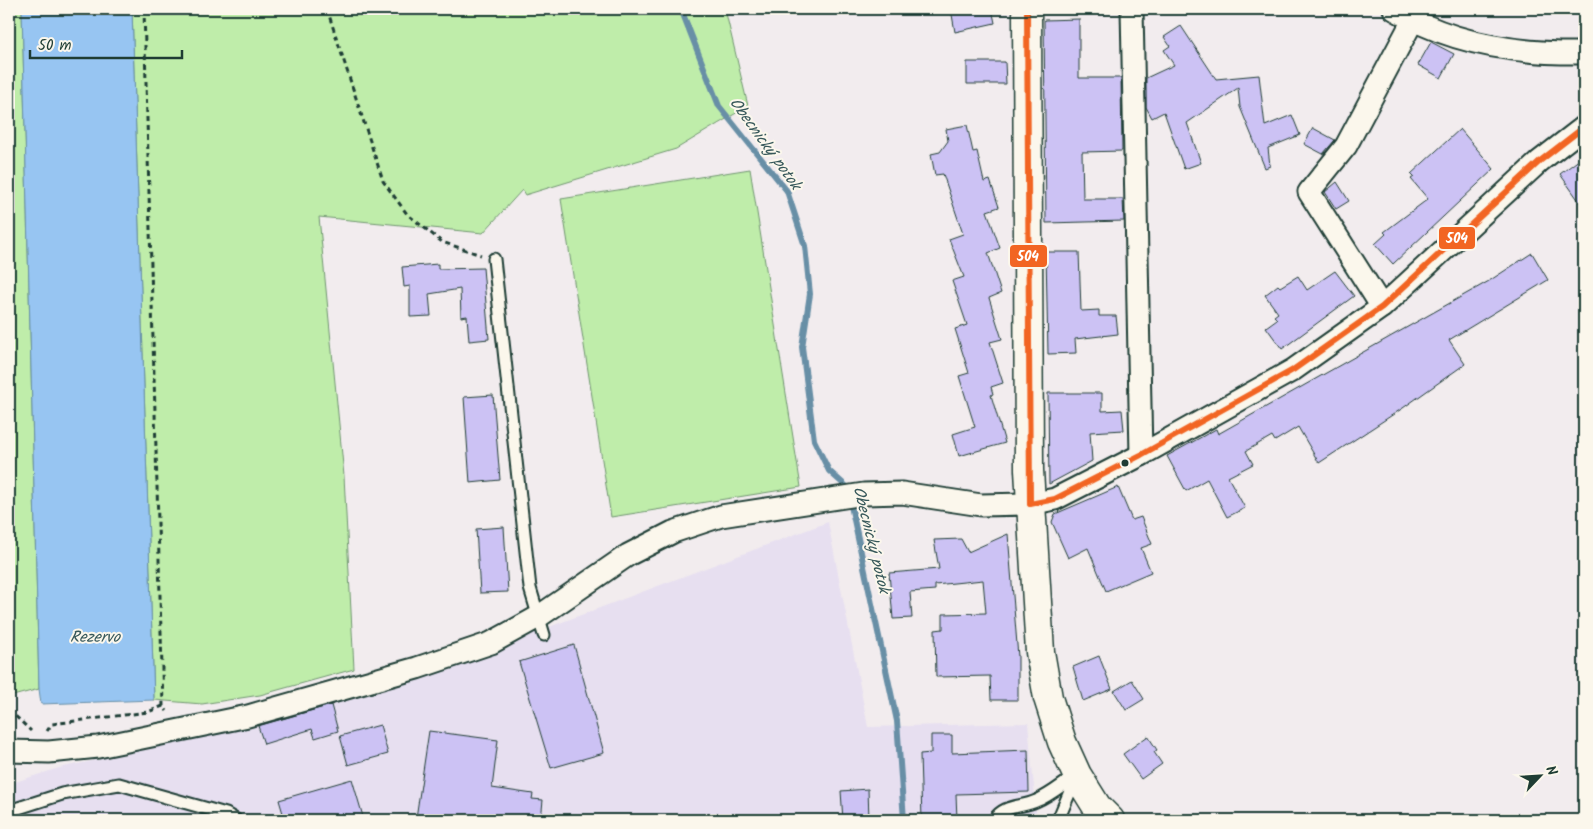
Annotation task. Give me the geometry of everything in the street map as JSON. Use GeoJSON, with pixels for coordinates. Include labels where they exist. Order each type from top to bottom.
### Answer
{"type":"FeatureCollection","features":[{"type":"Feature","properties":{"kind":"street"},"geometry":{"type":"LineString","coordinates":[[1027,9],[1030,504],[1040,652],[1048,698],[1062,742],[1077,775],[1102,816]]}},
{"type":"Feature","properties":{"kind":"street"},"geometry":{"type":"LineString","coordinates":[[1132,9],[1141,455]]}},
{"type":"Feature","properties":{"kind":"street"},"geometry":{"type":"LineString","coordinates":[[1394,9],[1413,20],[1477,44],[1548,54],[1584,53]]}},
{"type":"Feature","properties":{"kind":"street"},"geometry":{"type":"LineString","coordinates":[[1382,307],[1309,192],[1346,146],[1413,20]]}},
{"type":"Feature","properties":{"kind":"street"},"geometry":{"type":"LineString","coordinates":[[9,751],[49,752],[98,747],[248,716],[417,668],[541,626],[628,555],[673,532],[721,516],[864,494],[902,494],[981,505],[1030,504],[1055,499],[1141,455],[1293,370],[1382,307],[1540,161],[1584,127]]}},
{"type":"Feature","properties":{"kind":"lane"},"geometry":{"type":"LineString","coordinates":[[494,259],[530,588],[541,626]]}},
{"type":"Feature","properties":{"kind":"lane"},"geometry":{"type":"LineString","coordinates":[[994,820],[997,815],[1012,806],[1036,802],[1077,775]]}},
{"type":"Feature","properties":{"kind":"lane"},"geometry":{"type":"LineString","coordinates":[[1058,820],[1077,775]]}},
{"type":"Feature","properties":{"kind":"lane"},"geometry":{"type":"LineString","coordinates":[[9,811],[62,794],[119,784],[226,814],[236,820]]}},
{"type":"Feature","properties":{"kind":"path"},"geometry":{"type":"LineString","coordinates":[[144,9],[163,706],[180,730]]}},
{"type":"Feature","properties":{"kind":"path"},"geometry":{"type":"LineString","coordinates":[[327,9],[383,181],[407,214],[442,242],[494,259]]}},
{"type":"Feature","properties":{"kind":"path"},"geometry":{"type":"LineString","coordinates":[[46,732],[52,724],[148,712],[163,706]]}},
{"type":"Feature","properties":{"kind":"shaded area"},"geometry":{"type":"Polygon","coordinates":[[[828,522],[868,727],[1028,723],[1037,820],[9,820],[9,784],[59,768],[258,725],[330,703],[371,694],[828,522]]]}},
{"type":"Feature","properties":{"kind":"green space"},"geometry":{"type":"Polygon","coordinates":[[[9,9],[22,9],[39,689],[9,697],[9,9]]]}},
{"type":"Feature","properties":{"kind":"green space"},"geometry":{"type":"Polygon","coordinates":[[[132,9],[725,9],[748,106],[676,149],[525,195],[522,190],[483,233],[319,217],[344,476],[354,669],[260,695],[202,704],[154,700],[132,9]]]}},
{"type":"Feature","properties":{"kind":"green space"},"geometry":{"type":"Polygon","coordinates":[[[750,169],[801,487],[611,517],[561,199],[750,169]]]}},
{"type":"Feature","properties":{"kind":"water","name":"Rezervo"},"geometry":{"type":"Polygon","coordinates":[[[22,9],[132,9],[154,700],[41,704],[39,689],[22,9]]]}},
{"type":"Feature","properties":{"kind":"building"},"geometry":{"type":"Polygon","coordinates":[[[951,9],[992,9],[995,23],[955,32],[951,9]]]}},
{"type":"Feature","properties":{"kind":"building"},"geometry":{"type":"Polygon","coordinates":[[[1079,19],[1079,78],[1121,78],[1122,151],[1082,152],[1083,199],[1123,199],[1124,221],[1046,223],[1044,20],[1079,19]]]}},
{"type":"Feature","properties":{"kind":"building"},"geometry":{"type":"Polygon","coordinates":[[[1181,26],[1216,79],[1259,75],[1265,126],[1292,115],[1300,135],[1268,148],[1270,166],[1265,168],[1240,107],[1238,88],[1187,123],[1201,163],[1184,169],[1164,112],[1152,118],[1146,107],[1146,78],[1174,65],[1164,50],[1170,46],[1164,37],[1181,26]]]}},
{"type":"Feature","properties":{"kind":"building"},"geometry":{"type":"Polygon","coordinates":[[[1431,42],[1454,54],[1441,78],[1418,65],[1431,42]]]}},
{"type":"Feature","properties":{"kind":"building"},"geometry":{"type":"Polygon","coordinates":[[[967,62],[1005,62],[1006,84],[967,84],[967,62]]]}},
{"type":"Feature","properties":{"kind":"building"},"geometry":{"type":"Polygon","coordinates":[[[967,125],[973,152],[977,151],[984,182],[990,180],[999,207],[987,211],[1000,248],[988,253],[1001,293],[989,298],[1002,339],[990,342],[1003,383],[991,387],[993,394],[991,395],[1005,443],[959,456],[953,434],[975,427],[959,376],[969,373],[955,329],[967,325],[952,281],[964,277],[949,239],[963,234],[943,174],[935,175],[931,154],[940,152],[948,141],[946,129],[967,125]]]}},
{"type":"Feature","properties":{"kind":"building"},"geometry":{"type":"Polygon","coordinates":[[[1313,128],[1335,140],[1323,154],[1304,144],[1313,128]]]}},
{"type":"Feature","properties":{"kind":"building"},"geometry":{"type":"Polygon","coordinates":[[[1460,129],[1494,169],[1393,264],[1375,244],[1386,234],[1384,232],[1428,199],[1411,179],[1414,177],[1411,174],[1460,129]]]}},
{"type":"Feature","properties":{"kind":"building"},"geometry":{"type":"Polygon","coordinates":[[[1584,156],[1584,208],[1560,174],[1584,156]]]}},
{"type":"Feature","properties":{"kind":"building"},"geometry":{"type":"Polygon","coordinates":[[[1337,182],[1349,201],[1336,209],[1325,192],[1337,182]]]}},
{"type":"Feature","properties":{"kind":"building"},"geometry":{"type":"Polygon","coordinates":[[[1046,252],[1079,252],[1081,311],[1099,310],[1099,316],[1116,316],[1118,334],[1075,339],[1076,353],[1048,354],[1046,252]]]}},
{"type":"Feature","properties":{"kind":"building"},"geometry":{"type":"Polygon","coordinates":[[[1532,253],[1548,280],[1449,340],[1465,364],[1403,408],[1319,463],[1298,427],[1275,441],[1272,436],[1246,451],[1253,464],[1228,477],[1245,508],[1227,517],[1207,479],[1186,491],[1167,456],[1216,429],[1218,434],[1489,281],[1532,253]]]}},
{"type":"Feature","properties":{"kind":"building"},"geometry":{"type":"Polygon","coordinates":[[[438,264],[438,269],[483,268],[489,339],[469,341],[467,316],[461,317],[460,289],[429,294],[431,316],[410,317],[410,286],[404,287],[402,267],[438,264]]]}},
{"type":"Feature","properties":{"kind":"building"},"geometry":{"type":"Polygon","coordinates":[[[1335,271],[1354,296],[1282,349],[1266,327],[1277,319],[1274,316],[1278,313],[1265,295],[1278,285],[1280,287],[1298,276],[1307,290],[1335,271]]]}},
{"type":"Feature","properties":{"kind":"building"},"geometry":{"type":"Polygon","coordinates":[[[1048,393],[1102,393],[1102,411],[1122,410],[1124,430],[1090,432],[1092,461],[1049,484],[1048,393]]]}},
{"type":"Feature","properties":{"kind":"building"},"geometry":{"type":"Polygon","coordinates":[[[493,395],[500,480],[470,483],[464,397],[493,395]]]}},
{"type":"Feature","properties":{"kind":"building"},"geometry":{"type":"Polygon","coordinates":[[[1118,487],[1132,520],[1141,517],[1152,544],[1141,548],[1151,572],[1106,591],[1088,548],[1068,558],[1052,522],[1055,514],[1118,487]]]}},
{"type":"Feature","properties":{"kind":"building"},"geometry":{"type":"Polygon","coordinates":[[[504,527],[508,592],[480,593],[476,529],[504,527]]]}},
{"type":"Feature","properties":{"kind":"building"},"geometry":{"type":"Polygon","coordinates":[[[1008,534],[1018,657],[1018,700],[991,700],[990,676],[936,677],[935,630],[943,629],[943,614],[986,613],[983,580],[935,585],[935,590],[910,592],[912,618],[893,619],[889,573],[939,569],[934,540],[961,539],[968,552],[1008,534]]]}},
{"type":"Feature","properties":{"kind":"building"},"geometry":{"type":"Polygon","coordinates":[[[574,645],[604,753],[551,768],[519,662],[574,645]]]}},
{"type":"Feature","properties":{"kind":"building"},"geometry":{"type":"Polygon","coordinates":[[[1099,656],[1112,689],[1083,701],[1073,667],[1099,656]]]}},
{"type":"Feature","properties":{"kind":"building"},"geometry":{"type":"Polygon","coordinates":[[[1132,680],[1144,699],[1126,710],[1114,691],[1132,680]]]}},
{"type":"Feature","properties":{"kind":"building"},"geometry":{"type":"Polygon","coordinates":[[[331,705],[338,731],[315,738],[312,729],[264,744],[258,726],[331,705]]]}},
{"type":"Feature","properties":{"kind":"building"},"geometry":{"type":"Polygon","coordinates":[[[380,725],[388,754],[348,765],[340,736],[380,725]]]}},
{"type":"Feature","properties":{"kind":"building"},"geometry":{"type":"Polygon","coordinates":[[[429,731],[498,740],[492,788],[533,794],[532,799],[543,800],[541,820],[416,818],[429,731]]]}},
{"type":"Feature","properties":{"kind":"building"},"geometry":{"type":"Polygon","coordinates":[[[931,735],[952,735],[952,753],[1028,750],[1029,792],[956,794],[957,820],[922,820],[920,754],[931,753],[931,735]]]}},
{"type":"Feature","properties":{"kind":"building"},"geometry":{"type":"Polygon","coordinates":[[[1148,736],[1157,750],[1154,752],[1162,764],[1141,779],[1123,754],[1148,736]]]}},
{"type":"Feature","properties":{"kind":"building"},"geometry":{"type":"Polygon","coordinates":[[[352,779],[364,820],[285,820],[279,800],[352,779]]]}},
{"type":"Feature","properties":{"kind":"building"},"geometry":{"type":"Polygon","coordinates":[[[868,789],[869,820],[843,820],[841,791],[868,789]]]}},
{"type":"Feature","properties":{"kind":"waterway","name":"Obecnický potok"},"geometry":{"type":"LineString","coordinates":[[681,9],[719,106],[787,191],[805,246],[810,294],[802,347],[814,440],[829,471],[847,487],[897,721],[904,820]]}},
{"type":"Feature","properties":{"kind":"transit line","name":"504"},"geometry":{"type":"LineString","coordinates":[[1027,9],[1030,504]]}},
{"type":"Feature","properties":{"kind":"transit line","name":"504"},"geometry":{"type":"LineString","coordinates":[[1030,504],[1055,499],[1141,455],[1293,370],[1382,307],[1540,161],[1584,127]]}}]}
